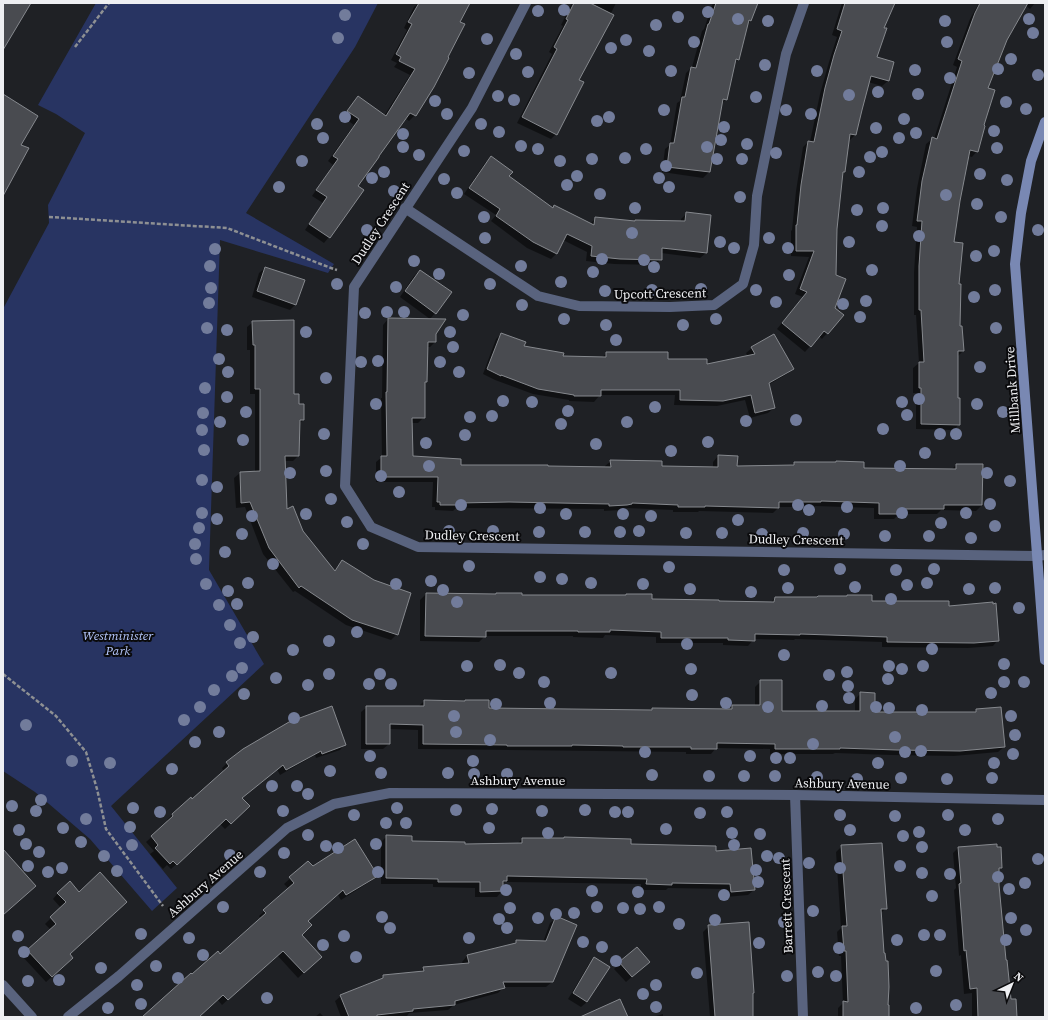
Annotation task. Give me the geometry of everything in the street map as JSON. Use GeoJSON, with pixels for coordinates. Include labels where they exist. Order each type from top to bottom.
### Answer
{"type":"FeatureCollection","features":[{"type":"Feature","properties":{"kind":"street","name":"Dudley Crescent"},"geometry":{"type":"LineString","coordinates":[[526,3],[472,108],[354,287],[345,486],[371,527],[418,547],[1041,555]]}},
{"type":"Feature","properties":{"kind":"street","name":"Upcott Crescent"},"geometry":{"type":"LineString","coordinates":[[405,208],[538,296],[579,306],[670,307],[714,305],[743,284],[754,245],[757,196],[786,54],[804,3]]}},
{"type":"Feature","properties":{"kind":"street","name":"Millbank Drive"},"geometry":{"type":"LineString","coordinates":[[1045,122],[1031,161],[1021,213],[1015,264],[1041,555],[1045,660]]}},
{"type":"Feature","properties":{"kind":"street","name":"Ashbury Avenue"},"geometry":{"type":"LineString","coordinates":[[68,1017],[119,976],[288,828],[334,804],[390,792],[795,795],[1045,800]]}},
{"type":"Feature","properties":{"kind":"street","name":"Barrett Crescent"},"geometry":{"type":"LineString","coordinates":[[795,795],[803,1017]]}},
{"type":"Feature","properties":{"kind":"street"},"geometry":{"type":"LineString","coordinates":[[3,985],[32,1017]]}},
{"type":"Feature","properties":{"kind":"path"},"geometry":{"type":"LineString","coordinates":[[75,47],[109,3]]}},
{"type":"Feature","properties":{"kind":"path"},"geometry":{"type":"LineString","coordinates":[[49,217],[227,228],[337,270]]}},
{"type":"Feature","properties":{"kind":"path"},"geometry":{"type":"LineString","coordinates":[[3,674],[56,716],[86,752],[97,789],[106,829],[163,906]]}},
{"type":"Feature","properties":{"kind":"green space","name":"Westminister Park"},"geometry":{"type":"Polygon","coordinates":[[[96,3],[378,3],[355,47],[246,213],[334,264],[328,273],[220,240],[209,570],[264,664],[111,806],[177,888],[152,911],[90,839],[35,792],[3,771],[3,309],[49,223],[48,205],[85,133],[56,114],[38,105],[96,3]]]}},
{"type":"Feature","properties":{"kind":"building"},"geometry":{"type":"Polygon","coordinates":[[[3,3],[31,3],[3,50],[3,3]]]}},
{"type":"Feature","properties":{"kind":"building"},"geometry":{"type":"Polygon","coordinates":[[[419,3],[470,3],[460,22],[465,24],[434,87],[416,116],[410,113],[358,186],[364,190],[330,238],[309,224],[327,197],[316,190],[338,159],[333,156],[359,119],[347,111],[358,96],[386,116],[415,69],[399,61],[401,57],[396,54],[412,24],[408,22],[419,3]]]}},
{"type":"Feature","properties":{"kind":"building"},"geometry":{"type":"Polygon","coordinates":[[[574,3],[590,3],[614,15],[579,80],[584,82],[557,135],[522,117],[557,49],[554,47],[568,20],[566,19],[574,3]]]}},
{"type":"Feature","properties":{"kind":"building"},"geometry":{"type":"Polygon","coordinates":[[[716,3],[758,3],[751,21],[749,20],[739,60],[736,59],[727,100],[723,99],[710,172],[667,167],[670,143],[674,143],[682,97],[685,97],[691,67],[696,68],[708,24],[716,3]]]}},
{"type":"Feature","properties":{"kind":"building"},"geometry":{"type":"Polygon","coordinates":[[[845,3],[895,3],[884,28],[887,28],[877,57],[894,62],[889,81],[871,76],[856,135],[850,134],[845,172],[843,172],[837,229],[836,275],[846,279],[835,308],[844,315],[828,334],[824,331],[811,347],[782,323],[807,292],[800,289],[814,251],[796,251],[796,225],[801,185],[808,141],[814,142],[825,88],[842,31],[837,29],[845,3]]]}},
{"type":"Feature","properties":{"kind":"building"},"geometry":{"type":"Polygon","coordinates":[[[980,3],[1028,3],[1007,40],[988,88],[995,90],[984,125],[978,152],[970,150],[960,201],[954,242],[963,243],[959,284],[961,284],[960,326],[962,326],[964,351],[958,351],[958,398],[960,398],[960,425],[921,424],[919,362],[924,362],[921,310],[919,310],[919,266],[922,221],[917,221],[922,181],[932,137],[937,139],[962,61],[958,59],[980,3]]]}},
{"type":"Feature","properties":{"kind":"building"},"geometry":{"type":"Polygon","coordinates":[[[3,94],[38,116],[21,145],[29,148],[3,196],[3,94]]]}},
{"type":"Feature","properties":{"kind":"building"},"geometry":{"type":"Polygon","coordinates":[[[491,156],[513,172],[509,176],[553,208],[554,205],[594,225],[595,217],[635,221],[685,221],[686,212],[711,215],[707,253],[662,248],[662,260],[620,259],[591,256],[592,246],[567,234],[557,254],[533,242],[496,216],[500,209],[469,188],[491,156]]]}},
{"type":"Feature","properties":{"kind":"building"},"geometry":{"type":"Polygon","coordinates":[[[265,267],[305,280],[296,305],[257,291],[265,267]]]}},
{"type":"Feature","properties":{"kind":"building"},"geometry":{"type":"Polygon","coordinates":[[[420,270],[452,292],[436,314],[405,291],[420,270]]]}},
{"type":"Feature","properties":{"kind":"building"},"geometry":{"type":"Polygon","coordinates":[[[388,318],[446,319],[436,334],[436,342],[428,342],[427,382],[425,382],[425,418],[412,418],[413,456],[461,459],[461,465],[611,467],[610,460],[662,461],[662,466],[718,467],[718,455],[738,456],[737,466],[794,465],[794,462],[836,461],[864,462],[864,468],[956,469],[956,464],[983,464],[982,505],[944,505],[944,509],[901,509],[901,514],[879,514],[879,503],[821,501],[779,502],[779,508],[705,506],[678,507],[678,505],[632,503],[627,505],[609,506],[609,504],[509,502],[440,505],[440,502],[437,502],[438,477],[381,477],[381,456],[387,456],[386,392],[388,318]]]}},
{"type":"Feature","properties":{"kind":"building"},"geometry":{"type":"Polygon","coordinates":[[[294,320],[294,394],[299,394],[299,404],[304,404],[304,420],[300,420],[299,456],[285,456],[287,509],[293,506],[303,531],[335,571],[342,560],[374,580],[411,593],[398,635],[352,620],[301,586],[299,588],[269,548],[250,502],[241,503],[240,472],[260,471],[260,389],[255,389],[255,345],[253,345],[252,321],[294,320]]]}},
{"type":"Feature","properties":{"kind":"building"},"geometry":{"type":"Polygon","coordinates":[[[501,333],[526,342],[524,346],[564,353],[563,356],[606,357],[606,352],[668,352],[668,359],[707,359],[707,364],[755,354],[751,347],[774,334],[794,369],[769,383],[775,408],[755,413],[751,395],[723,401],[680,400],[680,390],[601,390],[601,396],[574,396],[538,389],[501,376],[487,369],[501,333]]]}},
{"type":"Feature","properties":{"kind":"building"},"geometry":{"type":"Polygon","coordinates":[[[426,593],[522,593],[522,595],[652,594],[652,599],[774,602],[775,597],[872,595],[872,601],[949,601],[949,606],[993,602],[993,604],[996,603],[999,641],[974,643],[887,642],[887,637],[755,634],[755,641],[728,640],[728,638],[661,638],[661,632],[610,630],[610,632],[486,631],[486,637],[425,636],[426,593]]]}},
{"type":"Feature","properties":{"kind":"building"},"geometry":{"type":"Polygon","coordinates":[[[760,680],[782,680],[782,711],[860,711],[860,692],[875,693],[875,712],[976,712],[976,709],[1001,707],[1005,747],[960,751],[840,748],[775,749],[775,744],[717,743],[717,749],[691,749],[691,747],[423,744],[423,725],[390,724],[390,744],[366,744],[366,706],[424,706],[424,700],[489,700],[489,708],[652,710],[652,708],[732,709],[732,705],[760,705],[760,680]]]}},
{"type":"Feature","properties":{"kind":"building"},"geometry":{"type":"Polygon","coordinates":[[[332,706],[346,745],[322,754],[321,751],[286,770],[283,765],[242,798],[250,806],[231,824],[226,819],[177,865],[173,861],[170,864],[155,848],[158,845],[151,836],[173,816],[172,814],[191,797],[192,799],[229,766],[226,762],[243,749],[289,722],[332,706]]]}},
{"type":"Feature","properties":{"kind":"building"},"geometry":{"type":"Polygon","coordinates":[[[386,835],[412,836],[412,841],[465,842],[465,844],[522,843],[522,838],[564,837],[631,839],[631,844],[716,846],[716,851],[751,848],[755,890],[731,892],[730,884],[646,884],[647,879],[507,876],[507,881],[503,881],[503,891],[480,892],[480,882],[438,882],[438,879],[386,878],[386,835]]]}},
{"type":"Feature","properties":{"kind":"building"},"geometry":{"type":"Polygon","coordinates":[[[355,839],[378,876],[346,895],[343,890],[308,921],[312,925],[302,935],[322,957],[304,973],[283,951],[228,1000],[223,995],[199,1017],[142,1017],[191,973],[192,974],[218,951],[220,954],[266,913],[263,910],[294,883],[289,877],[308,861],[313,866],[355,839]]]}},
{"type":"Feature","properties":{"kind":"building"},"geometry":{"type":"Polygon","coordinates":[[[882,843],[887,909],[881,909],[884,953],[886,961],[888,961],[889,1017],[843,1017],[843,1001],[848,1002],[846,951],[844,951],[842,926],[847,926],[841,845],[882,843]]]}},
{"type":"Feature","properties":{"kind":"building"},"geometry":{"type":"Polygon","coordinates":[[[997,844],[997,847],[1001,847],[1002,868],[999,868],[999,885],[1006,960],[1011,999],[1016,999],[1017,1017],[978,1017],[977,988],[970,989],[966,950],[964,951],[958,847],[997,844]]]}},
{"type":"Feature","properties":{"kind":"building"},"geometry":{"type":"Polygon","coordinates":[[[3,849],[36,886],[3,915],[3,849]]]}},
{"type":"Feature","properties":{"kind":"building"},"geometry":{"type":"Polygon","coordinates":[[[100,872],[127,902],[70,954],[73,958],[52,977],[27,950],[56,924],[50,917],[66,902],[57,893],[70,881],[79,892],[100,872]]]}},
{"type":"Feature","properties":{"kind":"building"},"geometry":{"type":"Polygon","coordinates":[[[556,916],[577,925],[553,982],[503,982],[505,988],[455,1001],[455,1005],[413,1009],[413,1011],[377,1015],[377,1017],[349,1017],[340,995],[383,978],[383,975],[424,971],[423,967],[469,963],[467,955],[516,943],[516,940],[546,941],[556,916]]]}},
{"type":"Feature","properties":{"kind":"building"},"geometry":{"type":"Polygon","coordinates":[[[749,922],[754,993],[753,1017],[715,1017],[708,925],[749,922]]]}},
{"type":"Feature","properties":{"kind":"building"},"geometry":{"type":"Polygon","coordinates":[[[637,947],[650,962],[632,977],[619,962],[637,947]]]}},
{"type":"Feature","properties":{"kind":"building"},"geometry":{"type":"Polygon","coordinates":[[[594,957],[610,967],[587,1002],[573,993],[594,957]]]}},
{"type":"Feature","properties":{"kind":"building"},"geometry":{"type":"Polygon","coordinates":[[[620,999],[628,1017],[580,1017],[620,999]]]}}]}
